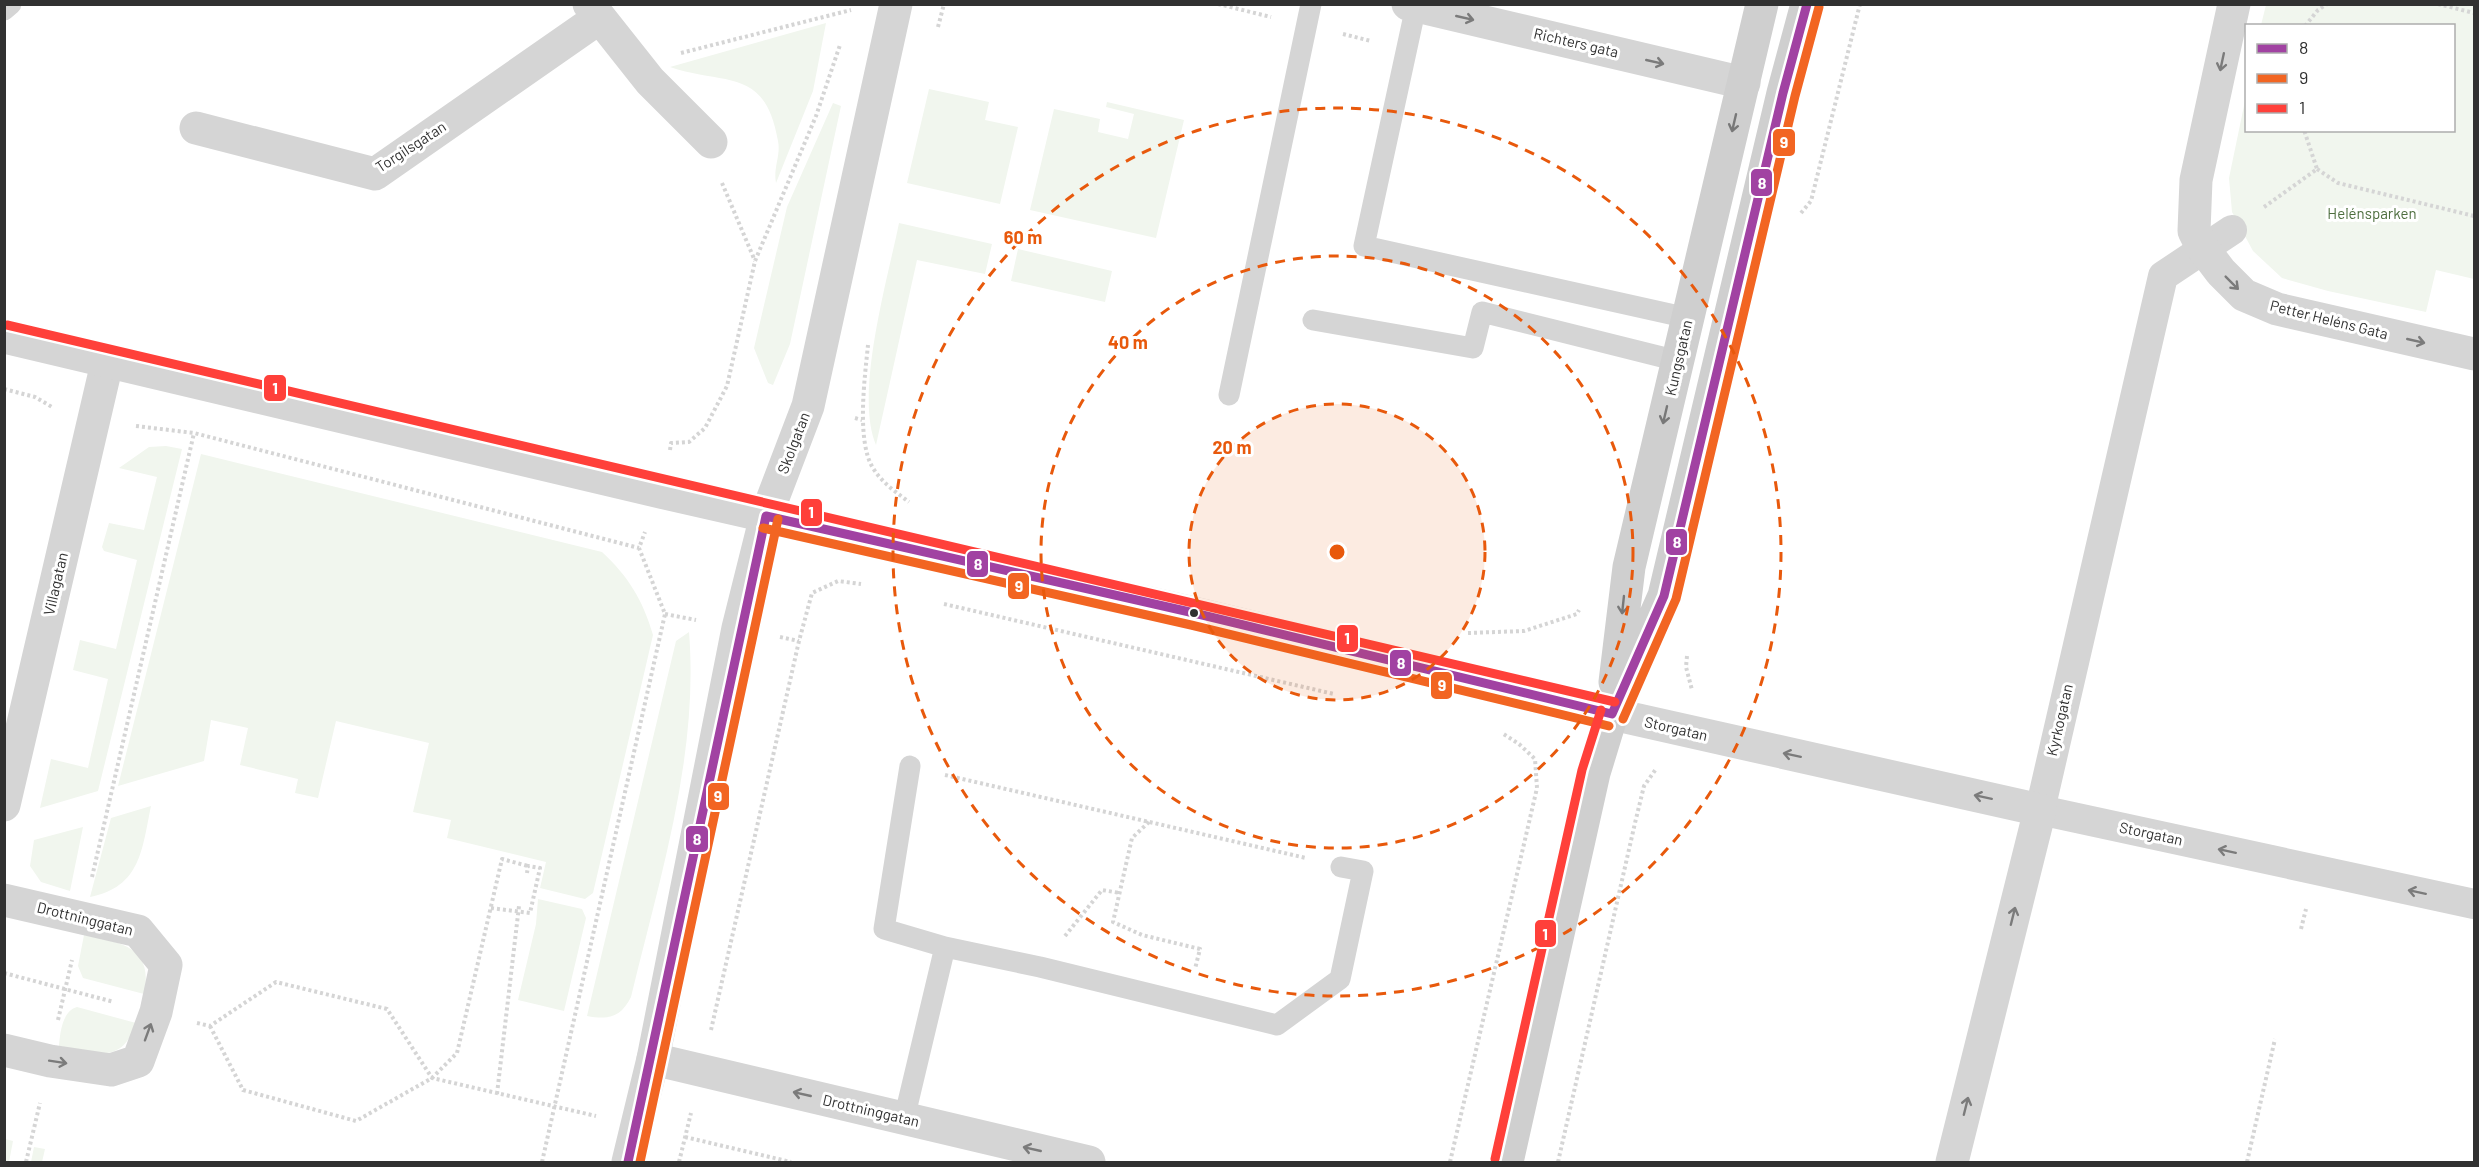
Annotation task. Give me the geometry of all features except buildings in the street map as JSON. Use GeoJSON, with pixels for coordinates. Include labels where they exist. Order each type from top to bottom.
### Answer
{"type":"FeatureCollection","features":[{"type":"Feature","properties":{"kind":"main road","name":"Kungsgatan"},"geometry":{"type":"LineString","coordinates":[[1612,714],[1625,586],[1762,4]]}},
{"type":"Feature","properties":{"kind":"main road","name":"Kungsgatan"},"geometry":{"type":"LineString","coordinates":[[1507,1162],[1594,773],[1612,714],[1664,596],[1780,105],[1807,4]]}},
{"type":"Feature","properties":{"kind":"street","name":"Skolgatan"},"geometry":{"type":"LineString","coordinates":[[628,1162],[653,1059],[738,628],[766,516],[808,406],[896,4]]}},
{"type":"Feature","properties":{"kind":"street","name":"Petter Heléns Gata"},"geometry":{"type":"LineString","coordinates":[[2234,4],[2196,180],[2194,231],[2202,247],[2221,272],[2244,295],[2277,309],[2475,354]]}},
{"type":"Feature","properties":{"kind":"street","name":"Richters gata"},"geometry":{"type":"LineString","coordinates":[[1412,5],[1744,83]]}},
{"type":"Feature","properties":{"kind":"street","name":"Torgilsgatan"},"geometry":{"type":"LineString","coordinates":[[196,128],[375,174],[594,11],[650,81],[711,142]]}},
{"type":"Feature","properties":{"kind":"street"},"geometry":{"type":"LineString","coordinates":[[2202,247],[2232,230]]}},
{"type":"Feature","properties":{"kind":"street","name":"Kyrkogatan"},"geometry":{"type":"LineString","coordinates":[[1952,1162],[2040,810],[2163,276],[2202,247]]}},
{"type":"Feature","properties":{"kind":"street","name":"Storgatan"},"geometry":{"type":"LineString","coordinates":[[4,337],[766,516],[1194,613],[1612,714],[2475,904]]}},
{"type":"Feature","properties":{"kind":"street","name":"Villagatan"},"geometry":{"type":"LineString","coordinates":[[4,805],[107,363]]}},
{"type":"Feature","properties":{"kind":"street","name":"Drottninggatan"},"geometry":{"type":"LineString","coordinates":[[4,900],[138,931],[166,965],[156,1012],[138,1061],[111,1070],[50,1061],[4,1050]]}},
{"type":"Feature","properties":{"kind":"street","name":"Drottninggatan"},"geometry":{"type":"LineString","coordinates":[[653,1059],[1089,1162]]}},
{"type":"Feature","properties":{"kind":"lane"},"geometry":{"type":"LineString","coordinates":[[4,10],[11,4]]}},
{"type":"Feature","properties":{"kind":"lane"},"geometry":{"type":"LineString","coordinates":[[1229,395],[1311,4]]}},
{"type":"Feature","properties":{"kind":"lane"},"geometry":{"type":"LineString","coordinates":[[1412,5],[1408,50],[1364,246],[1688,318]]}},
{"type":"Feature","properties":{"kind":"lane"},"geometry":{"type":"LineString","coordinates":[[1313,320],[1473,348],[1482,312],[1678,361]]}},
{"type":"Feature","properties":{"kind":"lane"},"geometry":{"type":"LineString","coordinates":[[910,766],[884,929],[945,947],[1040,967],[1277,1025],[1340,979],[1363,872],[1341,867]]}},
{"type":"Feature","properties":{"kind":"lane"},"geometry":{"type":"LineString","coordinates":[[904,1119],[945,947]]}},
{"type":"Feature","properties":{"kind":"path"},"geometry":{"type":"LineString","coordinates":[[935,39],[944,4]]}},
{"type":"Feature","properties":{"kind":"path"},"geometry":{"type":"LineString","coordinates":[[1218,4],[1408,50]]}},
{"type":"Feature","properties":{"kind":"path"},"geometry":{"type":"LineString","coordinates":[[2308,24],[2318,10],[2327,4]]}},
{"type":"Feature","properties":{"kind":"path"},"geometry":{"type":"LineString","coordinates":[[2438,4],[2475,13]]}},
{"type":"Feature","properties":{"kind":"path"},"geometry":{"type":"LineString","coordinates":[[848,21],[853,7]]}},
{"type":"Feature","properties":{"kind":"path"},"geometry":{"type":"LineString","coordinates":[[679,53],[853,7]]}},
{"type":"Feature","properties":{"kind":"path"},"geometry":{"type":"LineString","coordinates":[[671,443],[689,442],[705,428],[727,386],[755,261],[816,116],[841,42]]}},
{"type":"Feature","properties":{"kind":"path"},"geometry":{"type":"LineString","coordinates":[[2305,132],[2317,169],[2338,183],[2475,216]]}},
{"type":"Feature","properties":{"kind":"path"},"geometry":{"type":"LineString","coordinates":[[711,142],[726,197],[755,261]]}},
{"type":"Feature","properties":{"kind":"path"},"geometry":{"type":"LineString","coordinates":[[2232,230],[2317,169]]}},
{"type":"Feature","properties":{"kind":"path"},"geometry":{"type":"LineString","coordinates":[[870,335],[862,420],[871,466],[888,487],[912,504]]}},
{"type":"Feature","properties":{"kind":"path"},"geometry":{"type":"LineString","coordinates":[[4,389],[35,397],[51,406],[132,426],[194,433],[639,548],[664,614],[542,1162]]}},
{"type":"Feature","properties":{"kind":"path"},"geometry":{"type":"LineString","coordinates":[[855,418],[862,420]]}},
{"type":"Feature","properties":{"kind":"path"},"geometry":{"type":"LineString","coordinates":[[26,1162],[194,433]]}},
{"type":"Feature","properties":{"kind":"path"},"geometry":{"type":"LineString","coordinates":[[885,496],[888,487]]}},
{"type":"Feature","properties":{"kind":"path"},"geometry":{"type":"LineString","coordinates":[[710,1037],[799,641],[812,593],[838,581],[864,585]]}},
{"type":"Feature","properties":{"kind":"path"},"geometry":{"type":"LineString","coordinates":[[933,601],[1336,695]]}},
{"type":"Feature","properties":{"kind":"path"},"geometry":{"type":"LineString","coordinates":[[1466,633],[1524,631],[1577,614],[1581,605]]}},
{"type":"Feature","properties":{"kind":"path"},"geometry":{"type":"LineString","coordinates":[[1687,646],[1686,667],[1693,694]]}},
{"type":"Feature","properties":{"kind":"path"},"geometry":{"type":"LineString","coordinates":[[1450,1162],[1537,788],[1534,759],[1519,744],[1500,732]]}},
{"type":"Feature","properties":{"kind":"path"},"geometry":{"type":"LineString","coordinates":[[910,766],[1313,860]]}},
{"type":"Feature","properties":{"kind":"path"},"geometry":{"type":"LineString","coordinates":[[1558,1162],[1644,786]]}},
{"type":"Feature","properties":{"kind":"path"},"geometry":{"type":"LineString","coordinates":[[1149,822],[1132,838],[1113,922],[1142,935],[1200,949],[1187,1003]]}},
{"type":"Feature","properties":{"kind":"path"},"geometry":{"type":"LineString","coordinates":[[491,908],[530,913],[540,868],[502,859],[457,1053],[432,1077],[356,1121],[243,1090],[210,1026],[276,982],[387,1009],[432,1077],[605,1118]]}},
{"type":"Feature","properties":{"kind":"path"},"geometry":{"type":"LineString","coordinates":[[527,873],[528,866]]}},
{"type":"Feature","properties":{"kind":"path"},"geometry":{"type":"LineString","coordinates":[[1040,967],[1102,890],[1120,893]]}},
{"type":"Feature","properties":{"kind":"path"},"geometry":{"type":"LineString","coordinates":[[497,1094],[519,906]]}},
{"type":"Feature","properties":{"kind":"path"},"geometry":{"type":"LineString","coordinates":[[4,973],[117,1002]]}},
{"type":"Feature","properties":{"kind":"path"},"geometry":{"type":"LineString","coordinates":[[2247,1162],[2275,1039]]}},
{"type":"Feature","properties":{"kind":"path"},"geometry":{"type":"LineString","coordinates":[[679,1162],[694,1102]]}},
{"type":"Feature","properties":{"kind":"path"},"geometry":{"type":"LineString","coordinates":[[678,1135],[791,1162]]}},
{"type":"Feature","properties":{"kind":"green space","name":"Helénsparken"},"geometry":{"type":"Polygon","coordinates":[[[2266,5],[2474,5],[2474,279],[2436,270],[2426,312],[2328,291],[2282,278],[2253,251],[2232,212],[2229,178],[2245,101],[2245,132],[2455,132],[2455,24],[2261,24],[2266,5]]]}},
{"type":"Feature","properties":{"kind":"green space"},"geometry":{"type":"Polygon","coordinates":[[[826,23],[813,91],[776,183],[778,141],[772,117],[763,100],[753,90],[740,83],[670,67],[826,23]]]}},
{"type":"Feature","properties":{"kind":"green space"},"geometry":{"type":"Polygon","coordinates":[[[929,89],[989,102],[985,120],[1018,127],[1000,204],[907,183],[929,89]]]}},
{"type":"Feature","properties":{"kind":"green space"},"geometry":{"type":"Polygon","coordinates":[[[1107,102],[1184,120],[1156,238],[1030,210],[1054,109],[1100,119],[1098,132],[1128,139],[1134,114],[1106,107],[1107,102]]]}},
{"type":"Feature","properties":{"kind":"green space"},"geometry":{"type":"Polygon","coordinates":[[[833,103],[841,106],[790,344],[773,385],[768,383],[754,348],[787,207],[833,103]]]}},
{"type":"Feature","properties":{"kind":"green space"},"geometry":{"type":"Polygon","coordinates":[[[899,223],[992,244],[985,274],[917,260],[876,445],[870,423],[871,367],[881,304],[899,223]]]}},
{"type":"Feature","properties":{"kind":"green space"},"geometry":{"type":"Polygon","coordinates":[[[1018,249],[1112,271],[1105,302],[1011,281],[1018,249]]]}},
{"type":"Feature","properties":{"kind":"green space"},"geometry":{"type":"Polygon","coordinates":[[[166,446],[182,449],[98,791],[40,808],[51,759],[88,768],[108,679],[73,670],[80,640],[116,649],[137,560],[104,551],[102,547],[109,523],[144,530],[157,477],[119,468],[149,447],[166,446]]]}},
{"type":"Feature","properties":{"kind":"green space"},"geometry":{"type":"Polygon","coordinates":[[[201,454],[602,552],[620,570],[634,589],[653,635],[593,893],[585,899],[540,888],[546,862],[447,838],[451,820],[413,812],[429,743],[336,721],[318,798],[295,793],[298,779],[240,765],[248,728],[211,720],[204,761],[118,786],[201,454]]]}},
{"type":"Feature","properties":{"kind":"green space"},"geometry":{"type":"Polygon","coordinates":[[[689,632],[691,678],[683,770],[665,861],[631,997],[623,1009],[614,1015],[602,1018],[587,1016],[676,641],[689,632]]]}},
{"type":"Feature","properties":{"kind":"green space"},"geometry":{"type":"Polygon","coordinates":[[[151,806],[141,851],[129,875],[120,885],[90,897],[111,818],[151,806]]]}},
{"type":"Feature","properties":{"kind":"green space"},"geometry":{"type":"Polygon","coordinates":[[[83,827],[70,891],[41,882],[30,866],[34,840],[83,827]]]}},
{"type":"Feature","properties":{"kind":"green space"},"geometry":{"type":"Polygon","coordinates":[[[538,899],[582,909],[586,918],[564,1011],[518,1000],[536,924],[538,899]]]}},
{"type":"Feature","properties":{"kind":"green space"},"geometry":{"type":"Polygon","coordinates":[[[84,935],[122,945],[139,956],[146,978],[144,994],[83,978],[78,966],[84,935]]]}},
{"type":"Feature","properties":{"kind":"green space"},"geometry":{"type":"Polygon","coordinates":[[[77,1007],[136,1023],[130,1037],[123,1046],[115,1051],[95,1053],[59,1046],[65,1018],[72,1009],[77,1007]]]}},
{"type":"Feature","properties":{"kind":"green space"},"geometry":{"type":"Polygon","coordinates":[[[5,1139],[13,1141],[9,1162],[5,1162],[5,1139]]]}},
{"type":"Feature","properties":{"kind":"green space"},"geometry":{"type":"Polygon","coordinates":[[[34,1147],[45,1149],[42,1162],[31,1162],[34,1147]]]}},
{"type":"Feature","properties":{"kind":"transit line","name":"8"},"geometry":{"type":"LineString","coordinates":[[1612,714],[1664,596],[1783,93],[1807,4]]}},
{"type":"Feature","properties":{"kind":"transit line","name":"9"},"geometry":{"type":"LineString","coordinates":[[1623,719],[1676,599],[1795,96],[1819,7]]}},
{"type":"Feature","properties":{"kind":"transit line","name":"1"},"geometry":{"type":"LineString","coordinates":[[7,325],[1615,702]]}},
{"type":"Feature","properties":{"kind":"transit line","name":"8"},"geometry":{"type":"LineString","coordinates":[[766,516],[1194,613],[1612,714]]}},
{"type":"Feature","properties":{"kind":"transit line","name":"8"},"geometry":{"type":"LineString","coordinates":[[628,1162],[766,516]]}},
{"type":"Feature","properties":{"kind":"transit line","name":"9"},"geometry":{"type":"LineString","coordinates":[[640,1162],[778,519]]}},
{"type":"Feature","properties":{"kind":"transit line","name":"9"},"geometry":{"type":"LineString","coordinates":[[763,528],[1191,625],[1609,726]]}},
{"type":"Feature","properties":{"kind":"transit line","name":"1"},"geometry":{"type":"LineString","coordinates":[[1495,1159],[1582,770],[1601,710]]}}]}
